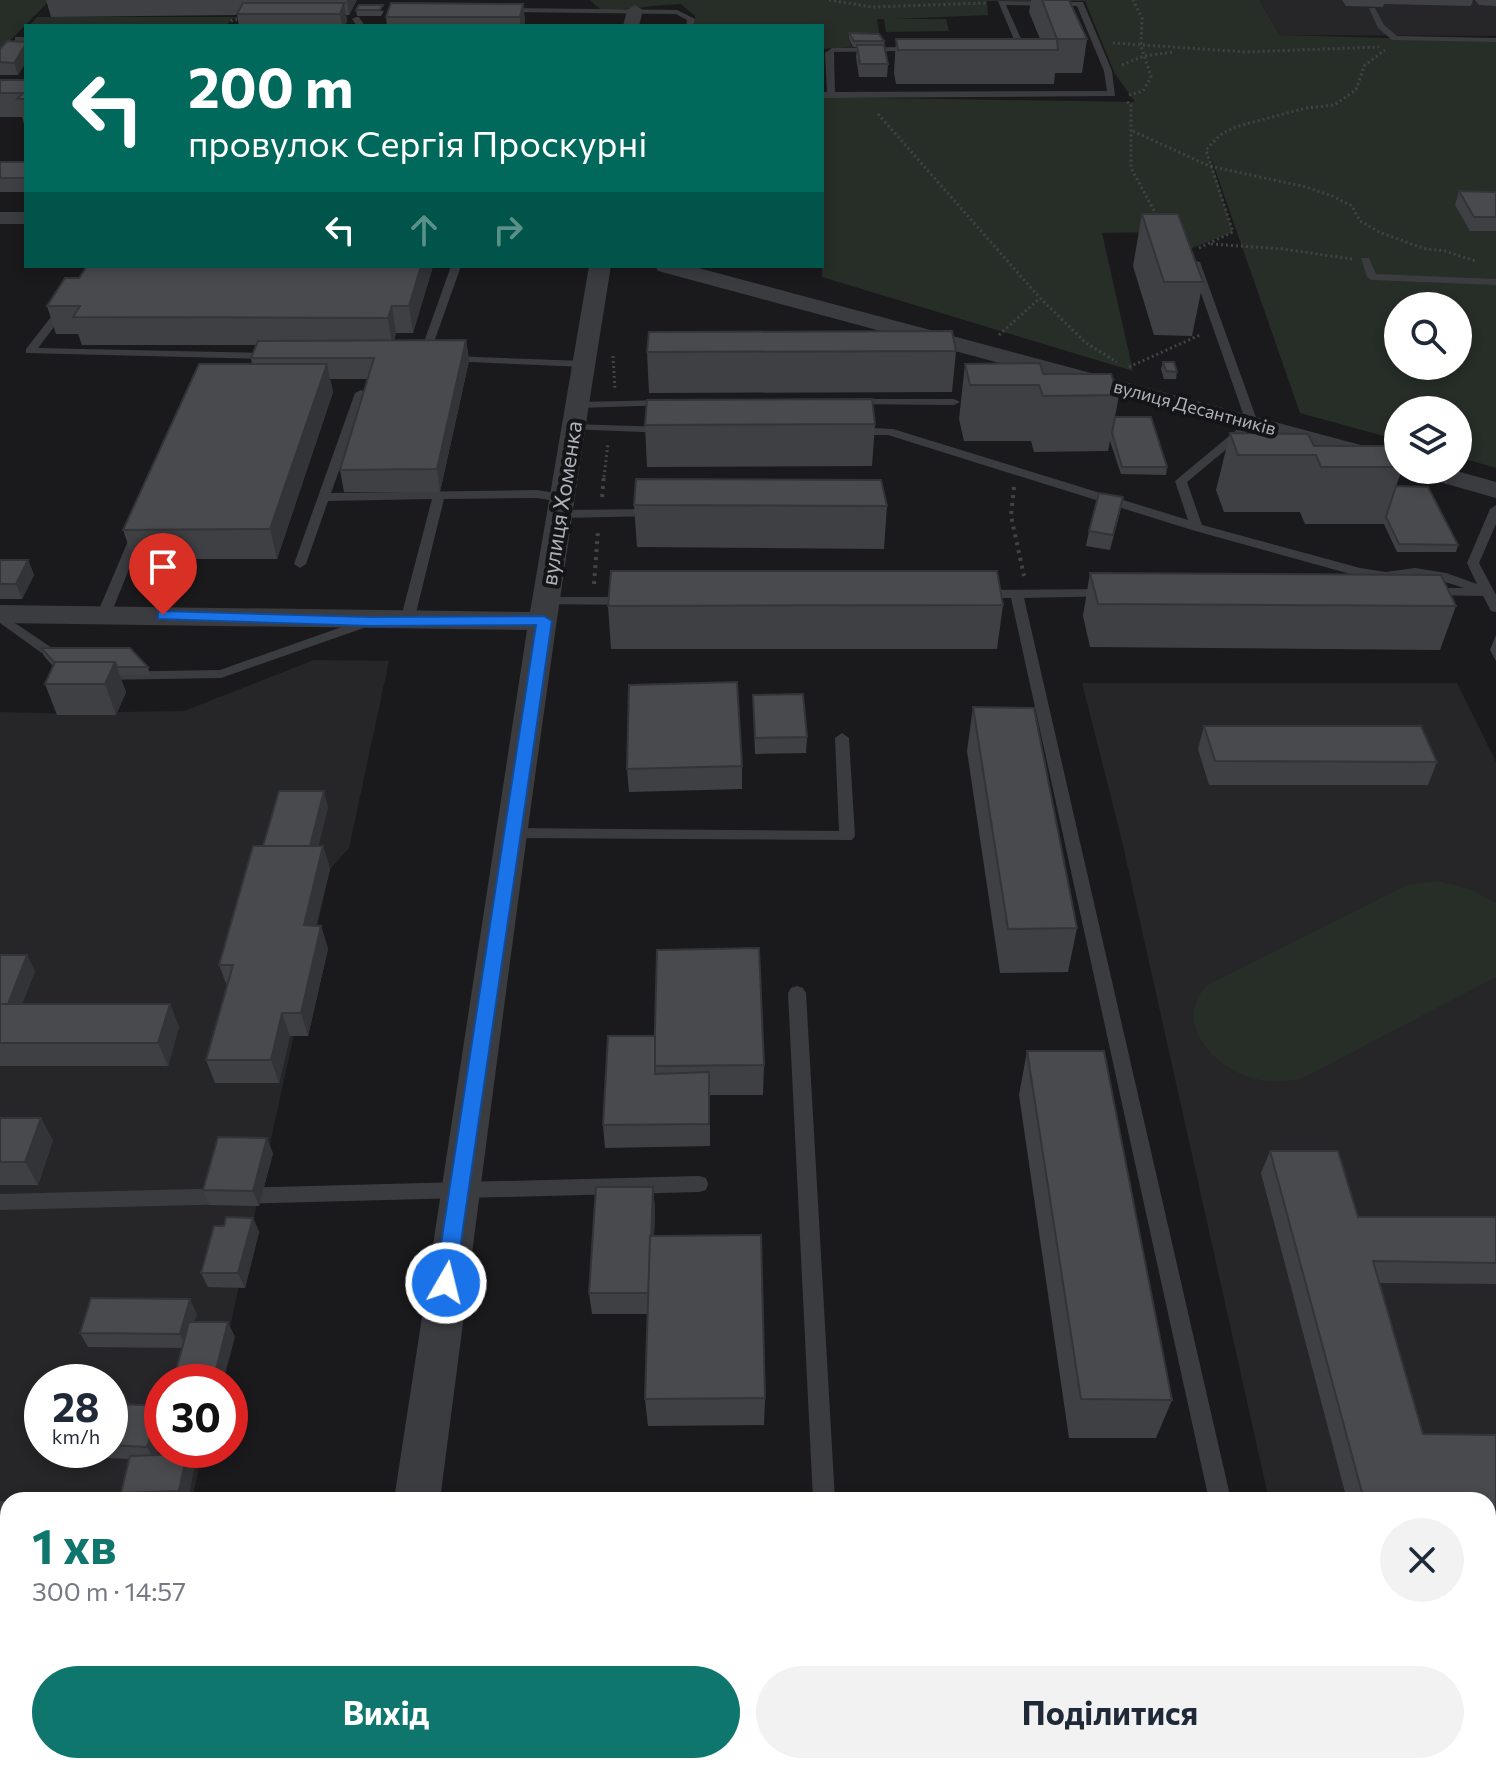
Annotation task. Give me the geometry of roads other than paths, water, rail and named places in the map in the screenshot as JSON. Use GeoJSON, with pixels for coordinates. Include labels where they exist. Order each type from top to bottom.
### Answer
{"type":"FeatureCollection","features":[{"type":"Feature","properties":{"kind":"street"},"geometry":{"type":"LineString","coordinates":[[0,218],[24,218]]}},
{"type":"Feature","properties":{"kind":"street","name":"вулиця Хоменка"},"geometry":{"type":"LineString","coordinates":[[418,1492],[511,833],[574,416],[600,268]]}},
{"type":"Feature","properties":{"kind":"street","name":"вулиця Десантників"},"geometry":{"type":"LineString","coordinates":[[673,268],[1384,459]]}},
{"type":"Feature","properties":{"kind":"street"},"geometry":{"type":"LineString","coordinates":[[1472,483],[1496,490]]}},
{"type":"Feature","properties":{"kind":"street"},"geometry":{"type":"LineString","coordinates":[[0,615],[104,614],[407,621],[546,611]]}},
{"type":"Feature","properties":{"kind":"lane"},"geometry":{"type":"LineString","coordinates":[[495,0],[530,10]]}},
{"type":"Feature","properties":{"kind":"lane"},"geometry":{"type":"LineString","coordinates":[[916,65],[903,65],[901,49],[832,50],[829,53],[826,95],[1112,94],[1108,71],[1080,4],[1001,3],[1028,64],[1014,64]]}},
{"type":"Feature","properties":{"kind":"lane"},"geometry":{"type":"LineString","coordinates":[[500,10],[633,18],[677,12],[691,19],[690,24]]}},
{"type":"Feature","properties":{"kind":"lane"},"geometry":{"type":"LineString","coordinates":[[1372,10],[1381,26],[1395,38],[1496,40]]}},
{"type":"Feature","properties":{"kind":"lane"},"geometry":{"type":"LineString","coordinates":[[1192,253],[1252,423],[1181,481],[1196,527]]}},
{"type":"Feature","properties":{"kind":"lane"},"geometry":{"type":"LineString","coordinates":[[1365,260],[1372,277],[1496,282]]}},
{"type":"Feature","properties":{"kind":"lane"},"geometry":{"type":"LineString","coordinates":[[423,359],[455,268]]}},
{"type":"Feature","properties":{"kind":"lane"},"geometry":{"type":"LineString","coordinates":[[77,290],[30,351],[281,356]]}},
{"type":"Feature","properties":{"kind":"lane"},"geometry":{"type":"LineString","coordinates":[[407,358],[584,364]]}},
{"type":"Feature","properties":{"kind":"lane"},"geometry":{"type":"LineString","coordinates":[[300,564],[361,393]]}},
{"type":"Feature","properties":{"kind":"lane"},"geometry":{"type":"LineString","coordinates":[[830,402],[954,402]]}},
{"type":"Feature","properties":{"kind":"lane"},"geometry":{"type":"LineString","coordinates":[[574,416],[676,403]]}},
{"type":"Feature","properties":{"kind":"lane"},"geometry":{"type":"LineString","coordinates":[[574,416],[687,431]]}},
{"type":"Feature","properties":{"kind":"lane"},"geometry":{"type":"LineString","coordinates":[[843,431],[889,431],[1196,527],[1359,572],[1386,576],[1415,572],[1441,576],[1486,592]]}},
{"type":"Feature","properties":{"kind":"lane"},"geometry":{"type":"LineString","coordinates":[[323,497],[537,494],[561,506],[663,513]]}},
{"type":"Feature","properties":{"kind":"lane"},"geometry":{"type":"LineString","coordinates":[[407,621],[439,495]]}},
{"type":"Feature","properties":{"kind":"lane"},"geometry":{"type":"LineString","coordinates":[[1496,509],[1473,563],[1496,608]]}},
{"type":"Feature","properties":{"kind":"lane"},"geometry":{"type":"LineString","coordinates":[[104,614],[142,523]]}},
{"type":"Feature","properties":{"kind":"lane"},"geometry":{"type":"LineString","coordinates":[[1408,592],[1486,592]]}},
{"type":"Feature","properties":{"kind":"lane"},"geometry":{"type":"LineString","coordinates":[[970,594],[1126,593]]}},
{"type":"Feature","properties":{"kind":"lane"},"geometry":{"type":"LineString","coordinates":[[1017,594],[1218,1492]]}},
{"type":"Feature","properties":{"kind":"lane"},"geometry":{"type":"LineString","coordinates":[[546,611],[640,601]]}},
{"type":"Feature","properties":{"kind":"lane"},"geometry":{"type":"LineString","coordinates":[[0,615],[78,672],[221,674],[370,621]]}},
{"type":"Feature","properties":{"kind":"lane"},"geometry":{"type":"LineString","coordinates":[[511,833],[847,836],[842,738]]}},
{"type":"Feature","properties":{"kind":"lane"},"geometry":{"type":"LineString","coordinates":[[797,993],[824,1492]]}},
{"type":"Feature","properties":{"kind":"lane"},"geometry":{"type":"LineString","coordinates":[[0,1202],[699,1184]]}}]}
